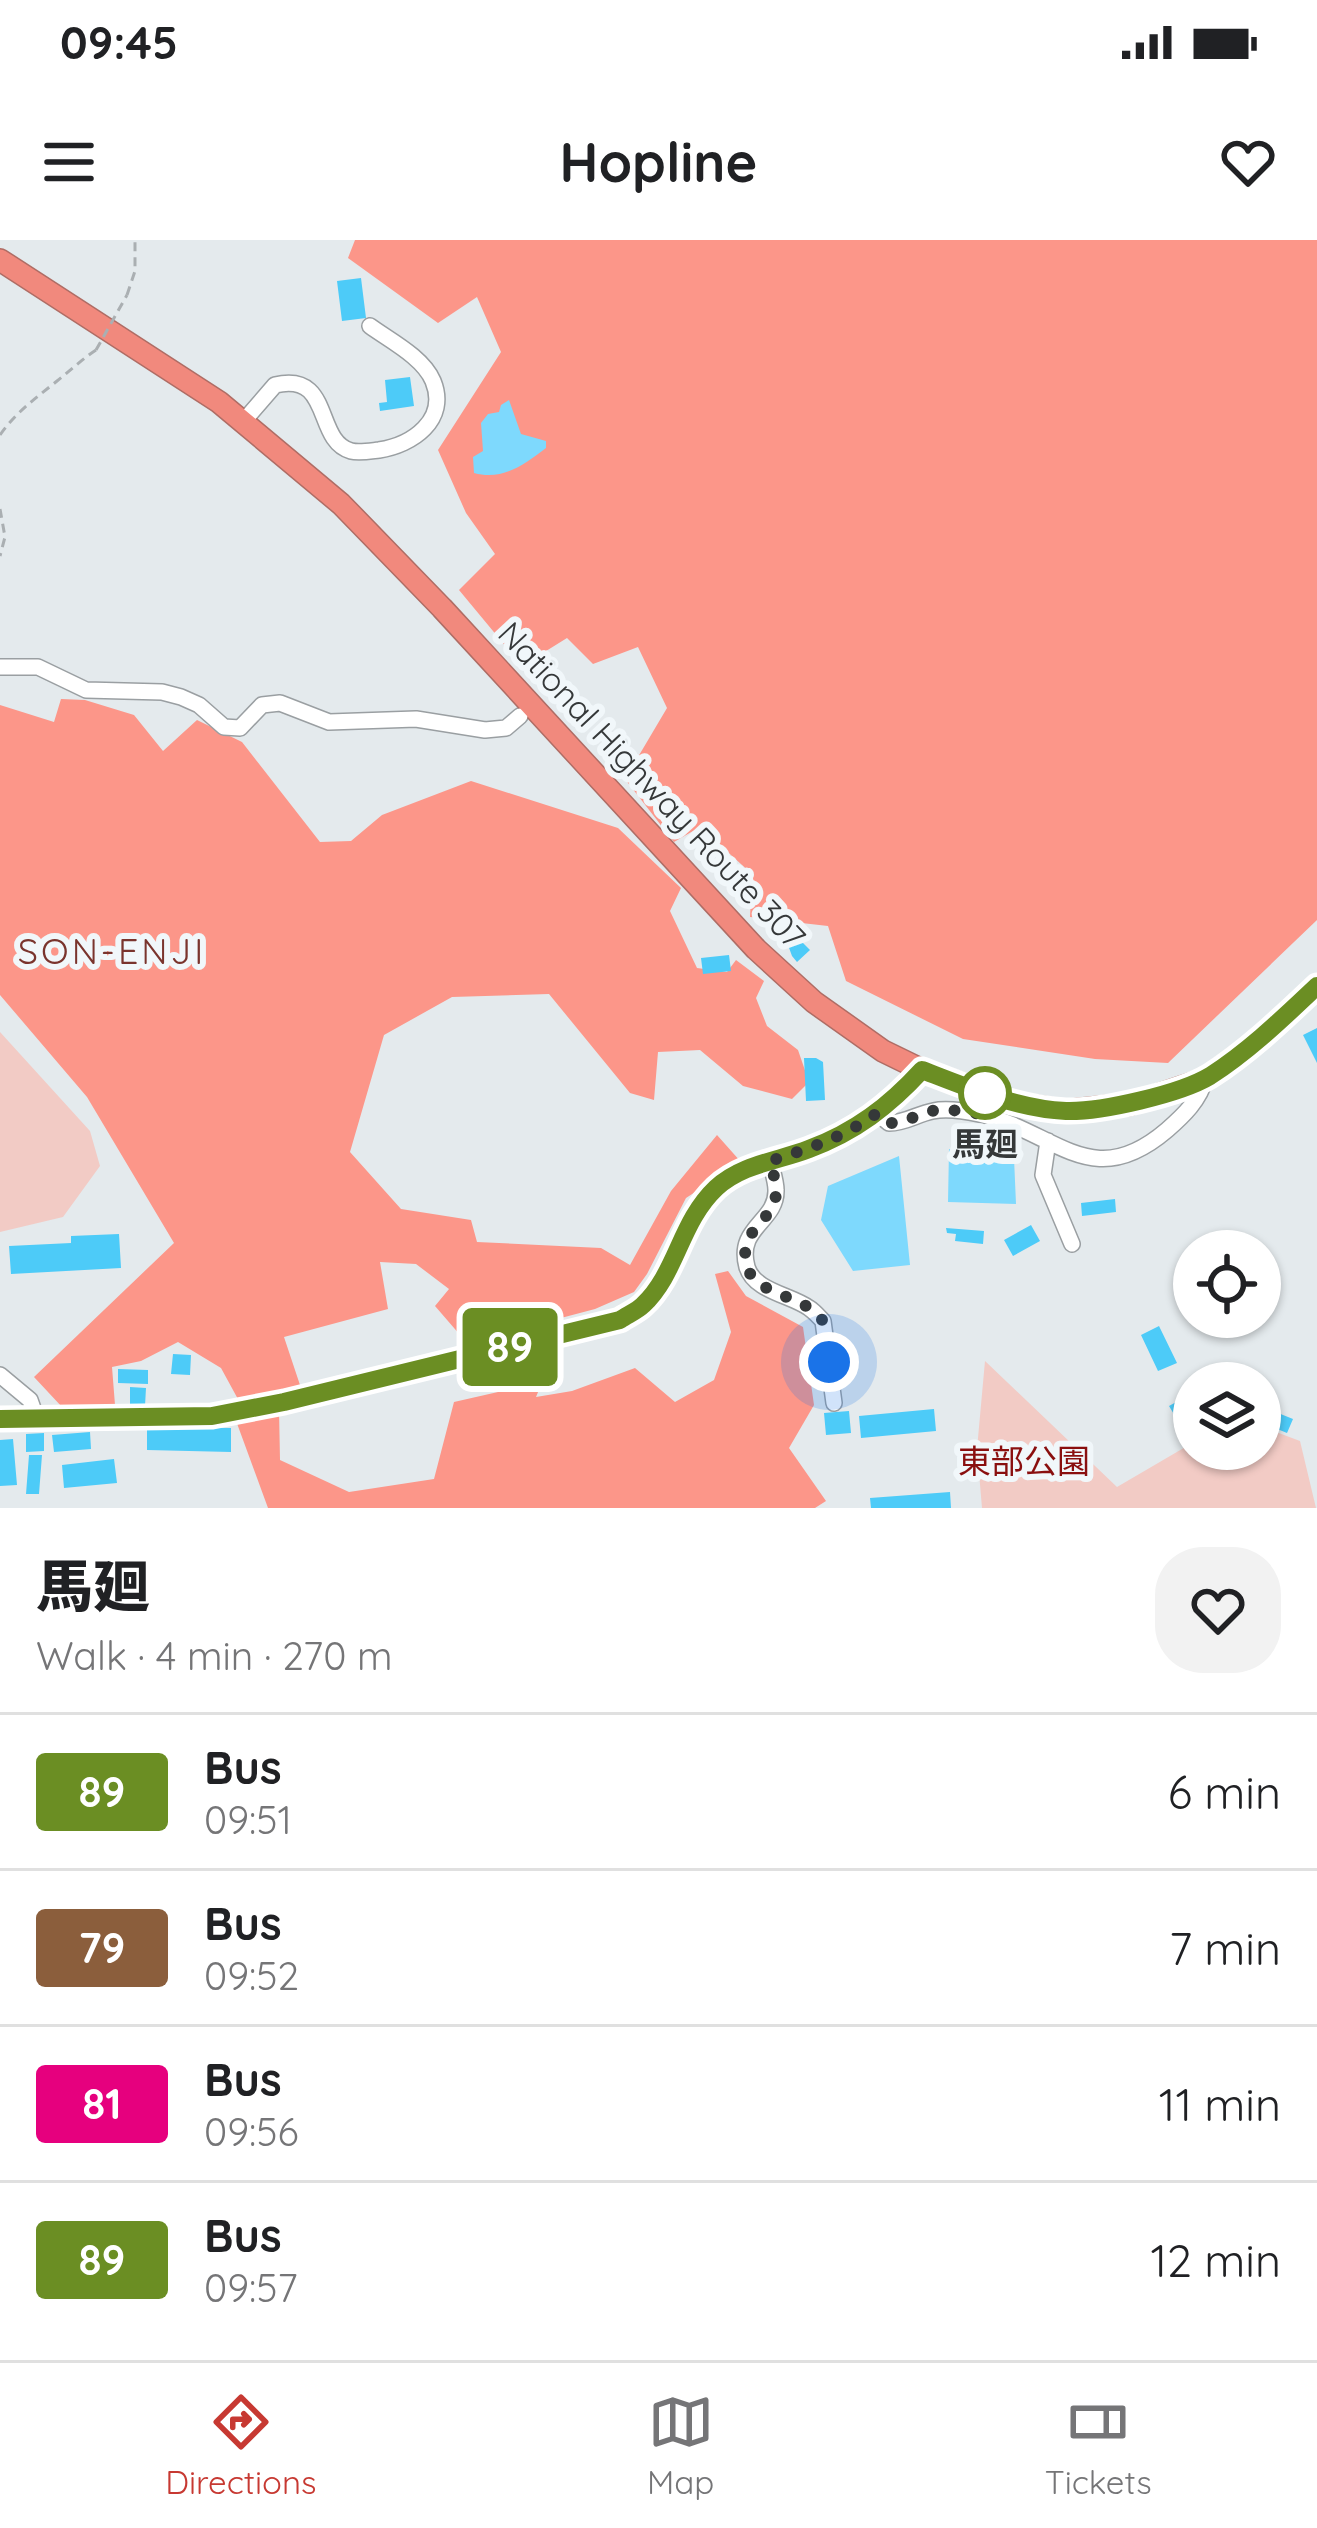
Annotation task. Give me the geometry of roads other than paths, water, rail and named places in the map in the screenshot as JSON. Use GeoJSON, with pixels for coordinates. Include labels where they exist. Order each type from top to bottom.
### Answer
{"type":"FeatureCollection","features":[{"type":"Feature","properties":{"kind":"highway","name":"National Highway Route 307"},"geometry":{"type":"LineString","coordinates":[[0,260],[219,402],[356,519],[756,949],[814,1002],[883,1051],[922,1070],[1016,1102],[1065,1111],[1131,1104],[1205,1079],[1254,1044],[1317,986]]}},
{"type":"Feature","properties":{"kind":"main road"},"geometry":{"type":"LineString","coordinates":[[0,1419],[212,1416],[620,1320],[644,1304],[698,1207],[720,1184],[745,1169],[854,1130],[922,1070]]}},
{"type":"Feature","properties":{"kind":"street"},"geometry":{"type":"LineString","coordinates":[[243,422],[275,385],[296,383],[315,398],[339,445],[351,451],[398,447],[422,432],[436,398],[433,381],[423,366],[370,326]]}},
{"type":"Feature","properties":{"kind":"street"},"geometry":{"type":"LineString","coordinates":[[0,667],[38,667],[86,690],[182,697],[224,727],[240,728],[262,705],[280,703],[329,722],[416,719],[485,730],[506,728],[520,716]]}},
{"type":"Feature","properties":{"kind":"street"},"geometry":{"type":"LineString","coordinates":[[877,1113],[889,1123],[902,1123],[930,1111],[981,1114],[1095,1160],[1117,1160],[1142,1150],[1187,1111],[1205,1079]]}},
{"type":"Feature","properties":{"kind":"street"},"geometry":{"type":"LineString","coordinates":[[1048,1141],[1043,1174],[1072,1244]]}},
{"type":"Feature","properties":{"kind":"street"},"geometry":{"type":"LineString","coordinates":[[770,1161],[777,1193],[769,1212],[747,1237],[746,1266],[751,1277],[804,1304],[823,1321],[834,1403]]}},
{"type":"Feature","properties":{"kind":"street"},"geometry":{"type":"LineString","coordinates":[[0,1375],[30,1400],[37,1420]]}},
{"type":"Feature","properties":{"kind":"water"},"geometry":{"type":"Polygon","coordinates":[[[509,400],[521,434],[546,441],[546,448],[503,473],[474,473],[473,457],[483,451],[481,423],[509,400]]]}},
{"type":"Feature","properties":{"kind":"water"},"geometry":{"type":"Polygon","coordinates":[[[963,1136],[1014,1158],[1016,1204],[948,1202],[949,1149],[960,1152],[963,1136]]]}},
{"type":"Feature","properties":{"kind":"water"},"geometry":{"type":"Polygon","coordinates":[[[899,1156],[910,1265],[853,1271],[821,1220],[828,1186],[899,1156]]]}},
{"type":"Feature","properties":{"kind":"place","name":"馬廻"},"geometry":{"type":"Point","coordinates":[985,1093]}},
{"type":"Feature","properties":{"kind":"district","name":"SON-ENJI"},"geometry":{"type":"Point","coordinates":[112,951]}},
{"type":"Feature","properties":{"kind":"park label","name":"東部公園"},"geometry":{"type":"Point","coordinates":[1024,1461]}}]}
